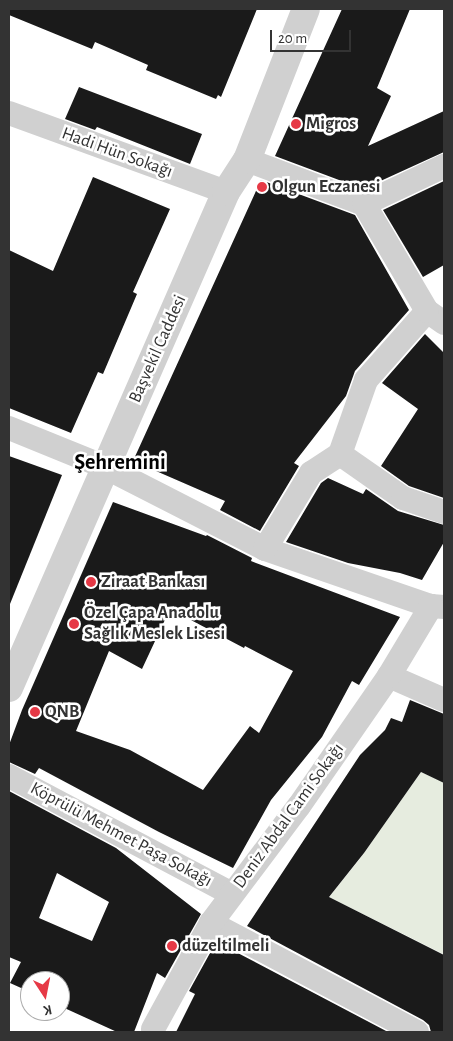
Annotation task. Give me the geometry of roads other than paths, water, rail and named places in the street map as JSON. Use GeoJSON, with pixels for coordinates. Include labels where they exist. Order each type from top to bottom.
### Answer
{"type":"FeatureCollection","features":[{"type":"Feature","properties":{"kind":"street","name":"Başvekil Caddesi"},"geometry":{"type":"LineString","coordinates":[[9,688],[226,192],[247,160],[306,9]]}},
{"type":"Feature","properties":{"kind":"street","name":"Hadi Hün Sokağı"},"geometry":{"type":"LineString","coordinates":[[9,113],[226,192]]}},
{"type":"Feature","properties":{"kind":"street"},"geometry":{"type":"LineString","coordinates":[[247,160],[364,204],[436,317],[366,380],[340,454],[311,473],[265,548]]}},
{"type":"Feature","properties":{"kind":"street"},"geometry":{"type":"LineString","coordinates":[[364,204],[444,166]]}},
{"type":"Feature","properties":{"kind":"street"},"geometry":{"type":"LineString","coordinates":[[9,428],[106,467],[265,548],[438,607]]}},
{"type":"Feature","properties":{"kind":"street"},"geometry":{"type":"LineString","coordinates":[[340,454],[403,498],[444,512]]}},
{"type":"Feature","properties":{"kind":"street","name":"Deniz Abdal Cami Sokağı"},"geometry":{"type":"LineString","coordinates":[[153,1029],[211,923],[299,806],[438,607]]}},
{"type":"Feature","properties":{"kind":"street"},"geometry":{"type":"LineString","coordinates":[[389,676],[444,700]]}},
{"type":"Feature","properties":{"kind":"street","name":"Köprülü Mehmet Paşa Sokağı"},"geometry":{"type":"LineString","coordinates":[[9,776],[232,894]]}},
{"type":"Feature","properties":{"kind":"street"},"geometry":{"type":"LineString","coordinates":[[211,923],[417,1032]]}},
{"type":"Feature","properties":{"kind":"place","name":"Migros"},"geometry":{"type":"Point","coordinates":[296,124]}},
{"type":"Feature","properties":{"kind":"place","name":"Olgun Eczanesi"},"geometry":{"type":"Point","coordinates":[262,187]}},
{"type":"Feature","properties":{"kind":"place","name":"Ziraat Bankası"},"geometry":{"type":"Point","coordinates":[91,582]}},
{"type":"Feature","properties":{"kind":"place","name":"Özel Çapa Anadolu Sağlık Meslek Lisesi"},"geometry":{"type":"Point","coordinates":[74,624]}},
{"type":"Feature","properties":{"kind":"place","name":"QNB"},"geometry":{"type":"Point","coordinates":[35,712]}},
{"type":"Feature","properties":{"kind":"place","name":"düzeltilmeli"},"geometry":{"type":"Point","coordinates":[172,946]}},
{"type":"Feature","properties":{"kind":"district","name":"Şehremini"},"geometry":{"type":"Point","coordinates":[120,463]}}]}
